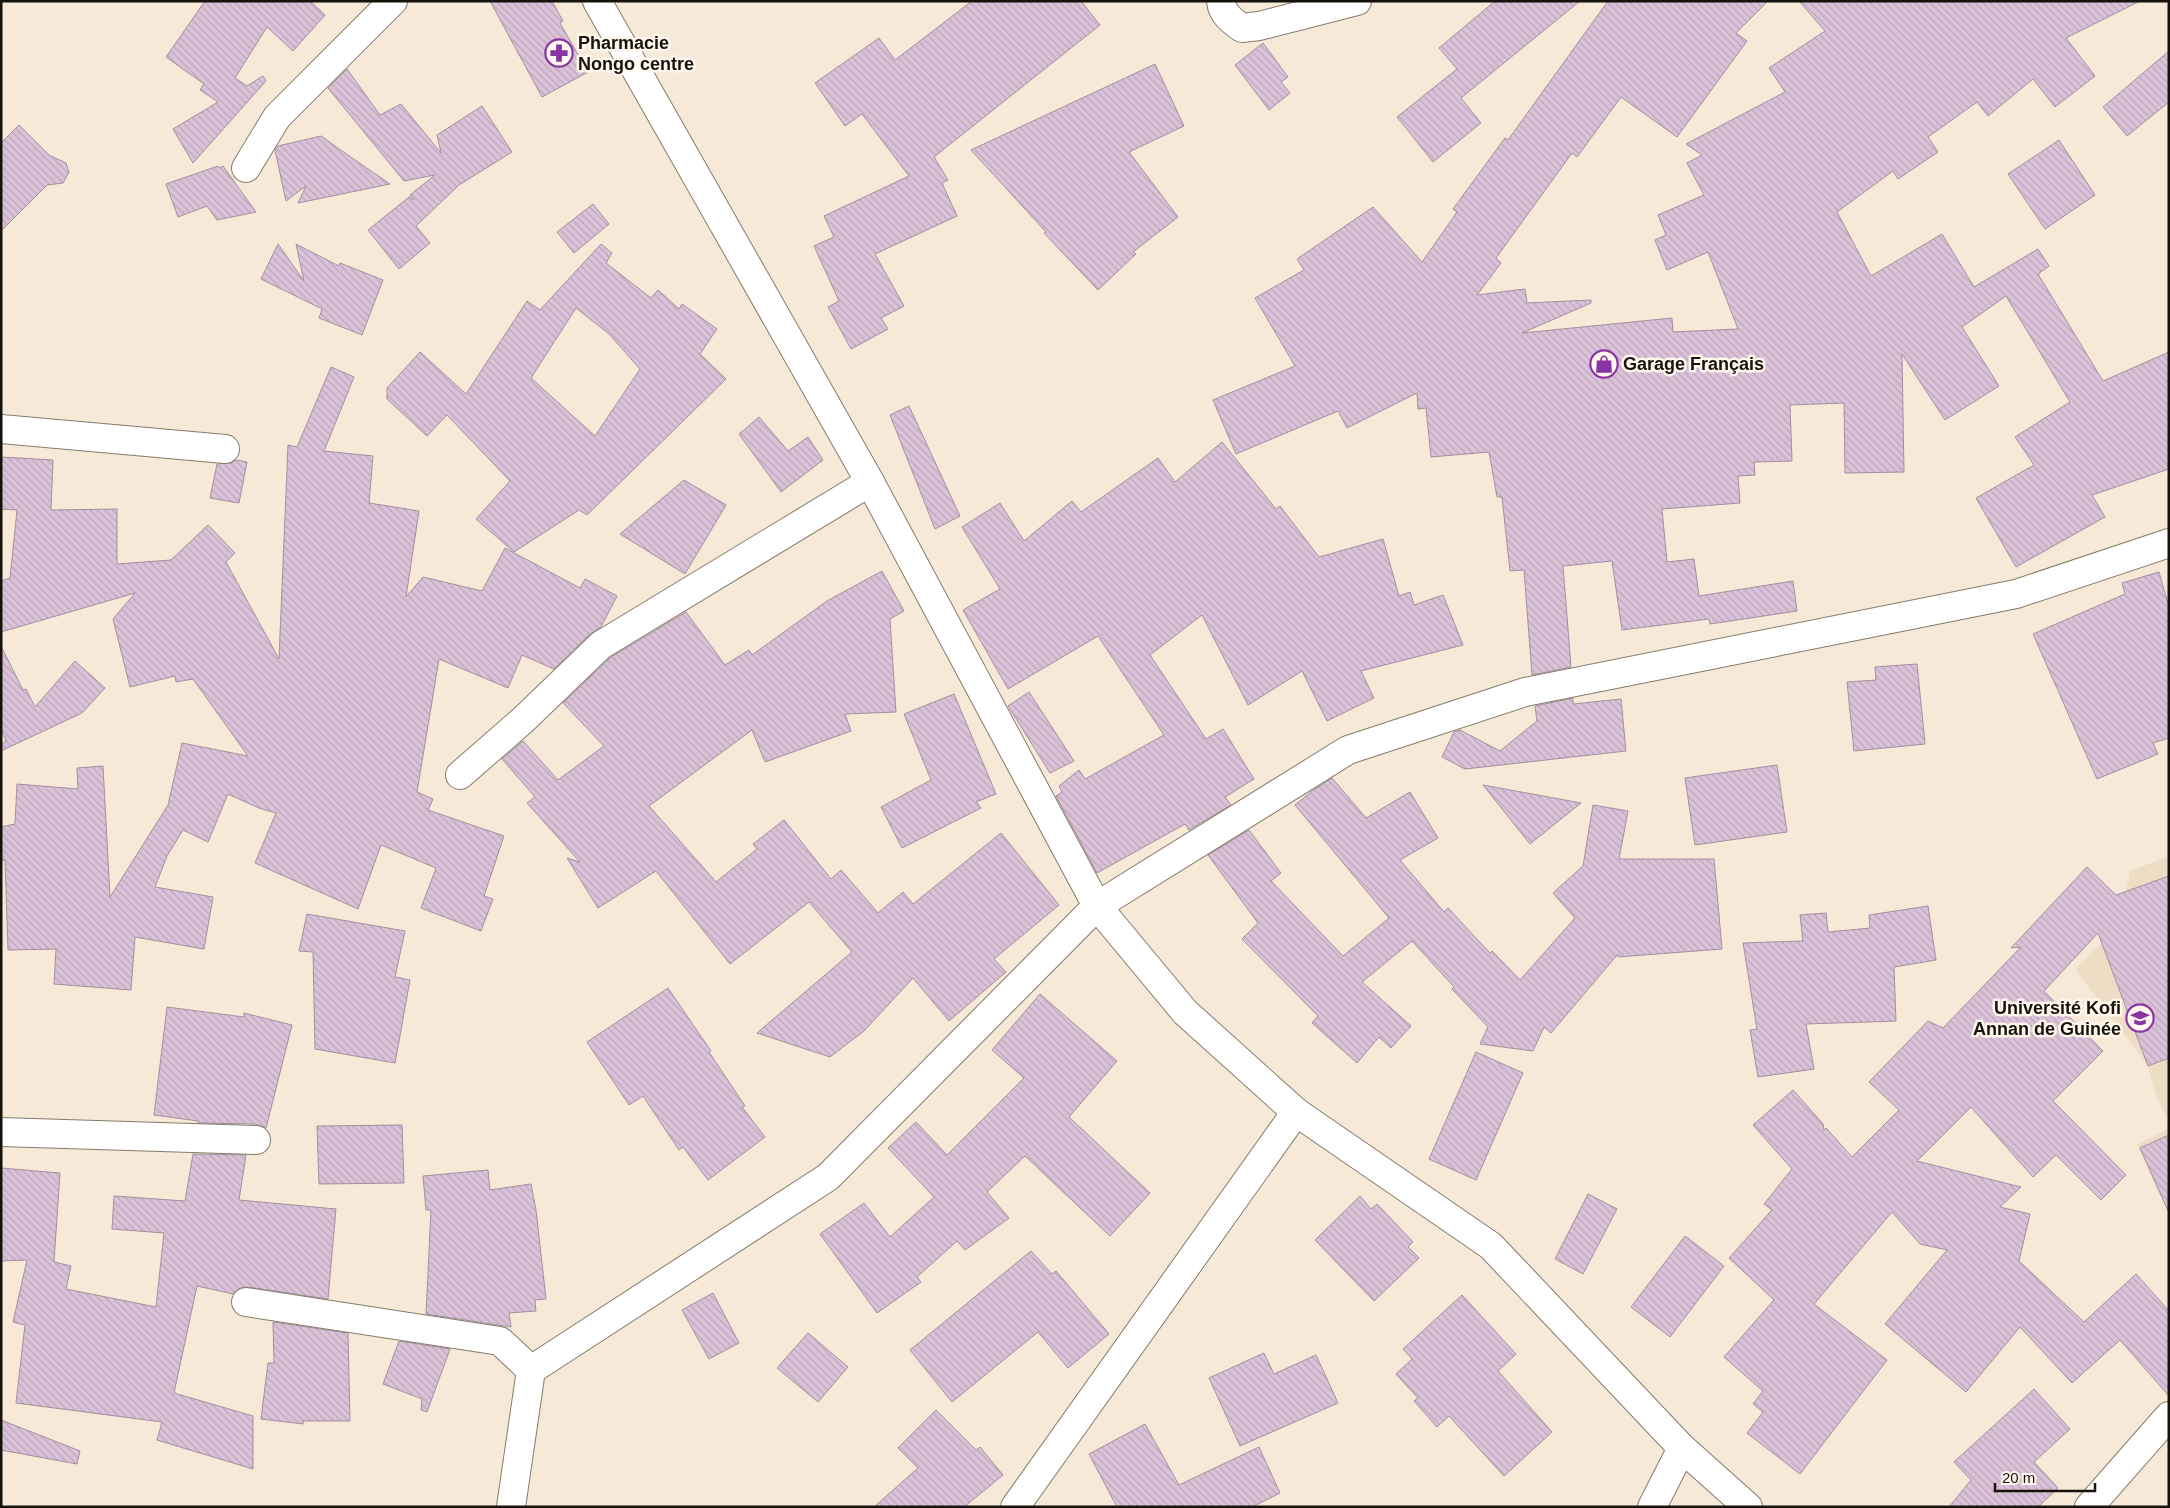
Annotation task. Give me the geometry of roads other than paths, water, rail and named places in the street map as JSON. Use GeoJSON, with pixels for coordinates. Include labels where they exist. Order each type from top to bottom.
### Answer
{"type":"FeatureCollection","features":[{"type":"Feature","properties":{"kind":"street"},"geometry":{"type":"LineString","coordinates":[[246,168],[277,117],[393,1]]}},
{"type":"Feature","properties":{"kind":"street"},"geometry":{"type":"LineString","coordinates":[[597,1],[870,482],[1097,906],[1185,1012],[1296,1112],[1491,1246],[1682,1448],[1748,1507]]}},
{"type":"Feature","properties":{"kind":"street"},"geometry":{"type":"LineString","coordinates":[[1221,1],[1222,8],[1230,19],[1242,28],[1259,26],[1357,1]]}},
{"type":"Feature","properties":{"kind":"street"},"geometry":{"type":"LineString","coordinates":[[1,429],[224,449]]}},
{"type":"Feature","properties":{"kind":"street"},"geometry":{"type":"LineString","coordinates":[[460,775],[524,720],[601,645],[870,482]]}},
{"type":"Feature","properties":{"kind":"street"},"geometry":{"type":"LineString","coordinates":[[511,1507],[531,1370],[828,1177],[1097,906],[1348,750],[1525,692],[2016,594],[2169,543]]}},
{"type":"Feature","properties":{"kind":"street"},"geometry":{"type":"LineString","coordinates":[[1015,1507],[1296,1112]]}},
{"type":"Feature","properties":{"kind":"street"},"geometry":{"type":"LineString","coordinates":[[1,1132],[256,1140]]}},
{"type":"Feature","properties":{"kind":"street"},"geometry":{"type":"LineString","coordinates":[[246,1302],[500,1340],[531,1370]]}},
{"type":"Feature","properties":{"kind":"street"},"geometry":{"type":"LineString","coordinates":[[2089,1507],[2169,1416]]}},
{"type":"Feature","properties":{"kind":"street"},"geometry":{"type":"LineString","coordinates":[[1652,1507],[1682,1448]]}},
{"type":"Feature","properties":{"kind":"place","name":"Pharmacie Nongo centre"},"geometry":{"type":"Point","coordinates":[559,53]}},
{"type":"Feature","properties":{"kind":"place","name":"Garage Français"},"geometry":{"type":"Point","coordinates":[1604,364]}},
{"type":"Feature","properties":{"kind":"place","name":"Université Kofi Annan de Guinée"},"geometry":{"type":"Point","coordinates":[2140,1018]}}]}
